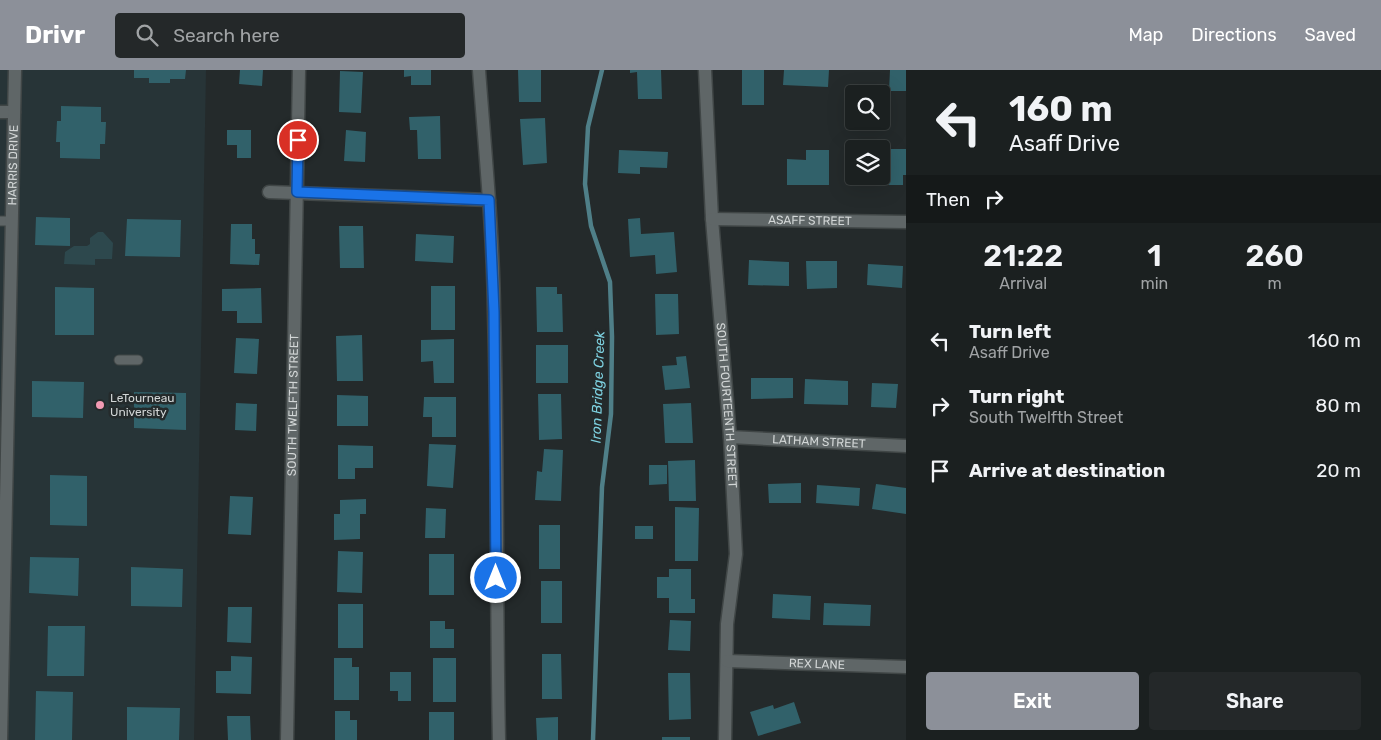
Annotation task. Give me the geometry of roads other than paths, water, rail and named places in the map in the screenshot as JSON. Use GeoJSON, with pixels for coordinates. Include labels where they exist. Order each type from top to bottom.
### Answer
{"type":"FeatureCollection","features":[{"type":"Feature","properties":{"kind":"street","name":"HARRIS DRIVE"},"geometry":{"type":"LineString","coordinates":[[1,740],[6,221],[14,112],[15,70]]}},
{"type":"Feature","properties":{"kind":"street","name":"SOUTH TWELFTH STREET"},"geometry":{"type":"LineString","coordinates":[[287,740],[299,70]]}},
{"type":"Feature","properties":{"kind":"street"},"geometry":{"type":"LineString","coordinates":[[479,70],[489,200],[494,312],[496,625],[499,740]]}},
{"type":"Feature","properties":{"kind":"street","name":"SOUTH FOURTEENTH STREET"},"geometry":{"type":"LineString","coordinates":[[705,70],[712,219],[730,437],[736,554],[728,624],[725,740]]}},
{"type":"Feature","properties":{"kind":"street"},"geometry":{"type":"LineString","coordinates":[[0,112],[14,112]]}},
{"type":"Feature","properties":{"kind":"street"},"geometry":{"type":"LineString","coordinates":[[269,192],[489,200]]}},
{"type":"Feature","properties":{"kind":"street","name":"ASAFF STREET"},"geometry":{"type":"LineString","coordinates":[[712,219],[906,222]]}},
{"type":"Feature","properties":{"kind":"street","name":"LATHAM STREET"},"geometry":{"type":"LineString","coordinates":[[730,437],[906,446]]}},
{"type":"Feature","properties":{"kind":"street","name":"REX LANE"},"geometry":{"type":"LineString","coordinates":[[727,661],[906,667]]}},
{"type":"Feature","properties":{"kind":"lane"},"geometry":{"type":"LineString","coordinates":[[119,360],[138,360]]}},
{"type":"Feature","properties":{"kind":"waterway","name":"Iron Bridge Creek"},"geometry":{"type":"LineString","coordinates":[[593,740],[602,487],[611,414],[612,337],[610,282],[591,226],[585,184],[588,127],[602,70]]}},
{"type":"Feature","properties":{"kind":"place","name":"LeTourneau University"},"geometry":{"type":"Point","coordinates":[100,405]}}]}
